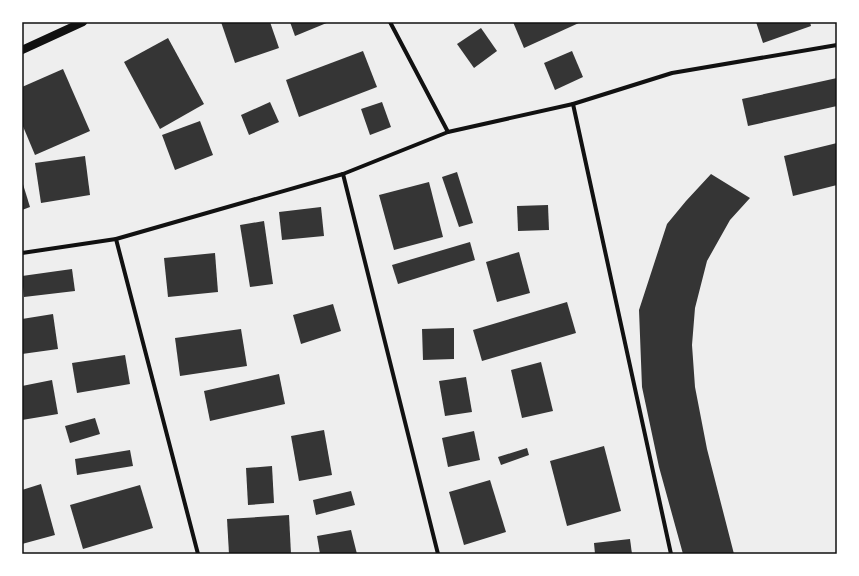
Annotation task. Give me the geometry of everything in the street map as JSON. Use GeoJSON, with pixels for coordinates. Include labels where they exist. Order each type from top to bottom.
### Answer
{"type":"FeatureCollection","features":[{"type":"Feature","properties":{"kind":"main road"},"geometry":{"type":"LineString","coordinates":[[22,50],[83,22]]}},
{"type":"Feature","properties":{"kind":"street"},"geometry":{"type":"LineString","coordinates":[[390,22],[448,132]]}},
{"type":"Feature","properties":{"kind":"street"},"geometry":{"type":"LineString","coordinates":[[22,254],[116,239],[343,174],[448,132],[573,104],[672,73],[837,45]]}},
{"type":"Feature","properties":{"kind":"street"},"geometry":{"type":"LineString","coordinates":[[573,104],[671,554]]}},
{"type":"Feature","properties":{"kind":"street"},"geometry":{"type":"LineString","coordinates":[[343,174],[438,554]]}},
{"type":"Feature","properties":{"kind":"street"},"geometry":{"type":"LineString","coordinates":[[116,239],[198,554]]}},
{"type":"Feature","properties":{"kind":"shaded area"},"geometry":{"type":"Polygon","coordinates":[[[22,22],[837,22],[837,554],[22,554],[22,22]]]}},
{"type":"Feature","properties":{"kind":"building"},"geometry":{"type":"Polygon","coordinates":[[[221,22],[270,22],[279,48],[235,63],[221,22]]]}},
{"type":"Feature","properties":{"kind":"building"},"geometry":{"type":"Polygon","coordinates":[[[290,22],[329,22],[295,36],[290,22]]]}},
{"type":"Feature","properties":{"kind":"building"},"geometry":{"type":"Polygon","coordinates":[[[513,22],[581,22],[524,48],[513,22]]]}},
{"type":"Feature","properties":{"kind":"building"},"geometry":{"type":"Polygon","coordinates":[[[756,22],[810,22],[811,26],[763,43],[756,22]]]}},
{"type":"Feature","properties":{"kind":"building"},"geometry":{"type":"Polygon","coordinates":[[[481,28],[497,51],[474,68],[457,44],[481,28]]]}},
{"type":"Feature","properties":{"kind":"building"},"geometry":{"type":"Polygon","coordinates":[[[168,38],[204,104],[160,129],[124,62],[168,38]]]}},
{"type":"Feature","properties":{"kind":"building"},"geometry":{"type":"Polygon","coordinates":[[[363,51],[377,87],[299,117],[286,80],[363,51]]]}},
{"type":"Feature","properties":{"kind":"building"},"geometry":{"type":"Polygon","coordinates":[[[572,51],[583,77],[555,90],[544,63],[572,51]]]}},
{"type":"Feature","properties":{"kind":"building"},"geometry":{"type":"Polygon","coordinates":[[[63,69],[90,131],[35,155],[22,124],[22,87],[63,69]]]}},
{"type":"Feature","properties":{"kind":"building"},"geometry":{"type":"Polygon","coordinates":[[[837,78],[837,106],[748,126],[742,99],[837,78]]]}},
{"type":"Feature","properties":{"kind":"building"},"geometry":{"type":"Polygon","coordinates":[[[270,102],[279,122],[249,135],[241,115],[270,102]]]}},
{"type":"Feature","properties":{"kind":"building"},"geometry":{"type":"Polygon","coordinates":[[[382,102],[391,127],[370,135],[361,109],[382,102]]]}},
{"type":"Feature","properties":{"kind":"building"},"geometry":{"type":"Polygon","coordinates":[[[200,121],[213,155],[175,170],[162,135],[200,121]]]}},
{"type":"Feature","properties":{"kind":"building"},"geometry":{"type":"Polygon","coordinates":[[[837,143],[837,185],[793,196],[784,156],[837,143]]]}},
{"type":"Feature","properties":{"kind":"building"},"geometry":{"type":"Polygon","coordinates":[[[85,156],[90,195],[41,203],[35,163],[85,156]]]}},
{"type":"Feature","properties":{"kind":"building"},"geometry":{"type":"Polygon","coordinates":[[[457,172],[473,223],[459,227],[442,177],[457,172]]]}},
{"type":"Feature","properties":{"kind":"building"},"geometry":{"type":"Polygon","coordinates":[[[711,174],[750,198],[730,220],[707,261],[695,308],[692,345],[695,387],[707,449],[734,554],[683,554],[659,467],[642,387],[639,310],[667,224],[711,174]]]}},
{"type":"Feature","properties":{"kind":"building"},"geometry":{"type":"Polygon","coordinates":[[[22,181],[30,207],[22,210],[22,181]]]}},
{"type":"Feature","properties":{"kind":"building"},"geometry":{"type":"Polygon","coordinates":[[[429,182],[443,237],[394,250],[379,195],[429,182]]]}},
{"type":"Feature","properties":{"kind":"building"},"geometry":{"type":"Polygon","coordinates":[[[548,205],[549,230],[518,231],[517,206],[548,205]]]}},
{"type":"Feature","properties":{"kind":"building"},"geometry":{"type":"Polygon","coordinates":[[[321,207],[324,236],[282,240],[279,212],[321,207]]]}},
{"type":"Feature","properties":{"kind":"building"},"geometry":{"type":"Polygon","coordinates":[[[264,221],[273,284],[250,287],[240,225],[264,221]]]}},
{"type":"Feature","properties":{"kind":"building"},"geometry":{"type":"Polygon","coordinates":[[[470,242],[475,260],[398,284],[392,265],[470,242]]]}},
{"type":"Feature","properties":{"kind":"building"},"geometry":{"type":"Polygon","coordinates":[[[519,252],[530,293],[497,302],[486,262],[519,252]]]}},
{"type":"Feature","properties":{"kind":"building"},"geometry":{"type":"Polygon","coordinates":[[[215,253],[218,292],[168,297],[164,258],[215,253]]]}},
{"type":"Feature","properties":{"kind":"building"},"geometry":{"type":"Polygon","coordinates":[[[72,269],[75,291],[24,297],[22,276],[72,269]]]}},
{"type":"Feature","properties":{"kind":"building"},"geometry":{"type":"Polygon","coordinates":[[[567,302],[576,333],[482,361],[473,330],[567,302]]]}},
{"type":"Feature","properties":{"kind":"building"},"geometry":{"type":"Polygon","coordinates":[[[333,304],[341,331],[301,344],[293,315],[333,304]]]}},
{"type":"Feature","properties":{"kind":"building"},"geometry":{"type":"Polygon","coordinates":[[[53,314],[58,349],[22,354],[22,319],[53,314]]]}},
{"type":"Feature","properties":{"kind":"building"},"geometry":{"type":"Polygon","coordinates":[[[454,328],[454,359],[423,360],[422,329],[454,328]]]}},
{"type":"Feature","properties":{"kind":"building"},"geometry":{"type":"Polygon","coordinates":[[[241,329],[247,366],[180,376],[175,338],[241,329]]]}},
{"type":"Feature","properties":{"kind":"building"},"geometry":{"type":"Polygon","coordinates":[[[125,355],[130,384],[77,393],[72,363],[125,355]]]}},
{"type":"Feature","properties":{"kind":"building"},"geometry":{"type":"Polygon","coordinates":[[[541,362],[553,411],[522,418],[511,370],[541,362]]]}},
{"type":"Feature","properties":{"kind":"building"},"geometry":{"type":"Polygon","coordinates":[[[279,374],[285,404],[210,421],[204,391],[279,374]]]}},
{"type":"Feature","properties":{"kind":"building"},"geometry":{"type":"Polygon","coordinates":[[[466,377],[472,412],[445,416],[439,381],[466,377]]]}},
{"type":"Feature","properties":{"kind":"building"},"geometry":{"type":"Polygon","coordinates":[[[52,380],[58,414],[22,420],[22,386],[52,380]]]}},
{"type":"Feature","properties":{"kind":"building"},"geometry":{"type":"Polygon","coordinates":[[[95,418],[100,434],[70,443],[65,426],[95,418]]]}},
{"type":"Feature","properties":{"kind":"building"},"geometry":{"type":"Polygon","coordinates":[[[324,430],[332,475],[299,481],[291,436],[324,430]]]}},
{"type":"Feature","properties":{"kind":"building"},"geometry":{"type":"Polygon","coordinates":[[[474,431],[480,460],[448,467],[442,438],[474,431]]]}},
{"type":"Feature","properties":{"kind":"building"},"geometry":{"type":"Polygon","coordinates":[[[604,446],[621,511],[567,526],[550,461],[604,446]]]}},
{"type":"Feature","properties":{"kind":"building"},"geometry":{"type":"Polygon","coordinates":[[[527,448],[529,455],[501,465],[498,457],[527,448]]]}},
{"type":"Feature","properties":{"kind":"building"},"geometry":{"type":"Polygon","coordinates":[[[130,450],[133,466],[77,475],[75,459],[130,450]]]}},
{"type":"Feature","properties":{"kind":"building"},"geometry":{"type":"Polygon","coordinates":[[[272,466],[274,503],[248,505],[246,468],[272,466]]]}},
{"type":"Feature","properties":{"kind":"building"},"geometry":{"type":"Polygon","coordinates":[[[490,480],[506,532],[464,545],[449,492],[490,480]]]}},
{"type":"Feature","properties":{"kind":"building"},"geometry":{"type":"Polygon","coordinates":[[[41,484],[55,535],[22,544],[22,490],[41,484]]]}},
{"type":"Feature","properties":{"kind":"building"},"geometry":{"type":"Polygon","coordinates":[[[140,485],[153,528],[83,549],[70,505],[140,485]]]}},
{"type":"Feature","properties":{"kind":"building"},"geometry":{"type":"Polygon","coordinates":[[[351,491],[355,505],[316,515],[313,500],[351,491]]]}},
{"type":"Feature","properties":{"kind":"building"},"geometry":{"type":"Polygon","coordinates":[[[289,515],[291,554],[229,554],[227,519],[289,515]]]}},
{"type":"Feature","properties":{"kind":"building"},"geometry":{"type":"Polygon","coordinates":[[[351,530],[357,554],[320,554],[317,536],[351,530]]]}},
{"type":"Feature","properties":{"kind":"building"},"geometry":{"type":"Polygon","coordinates":[[[630,539],[632,554],[595,554],[594,543],[630,539]]]}}]}
